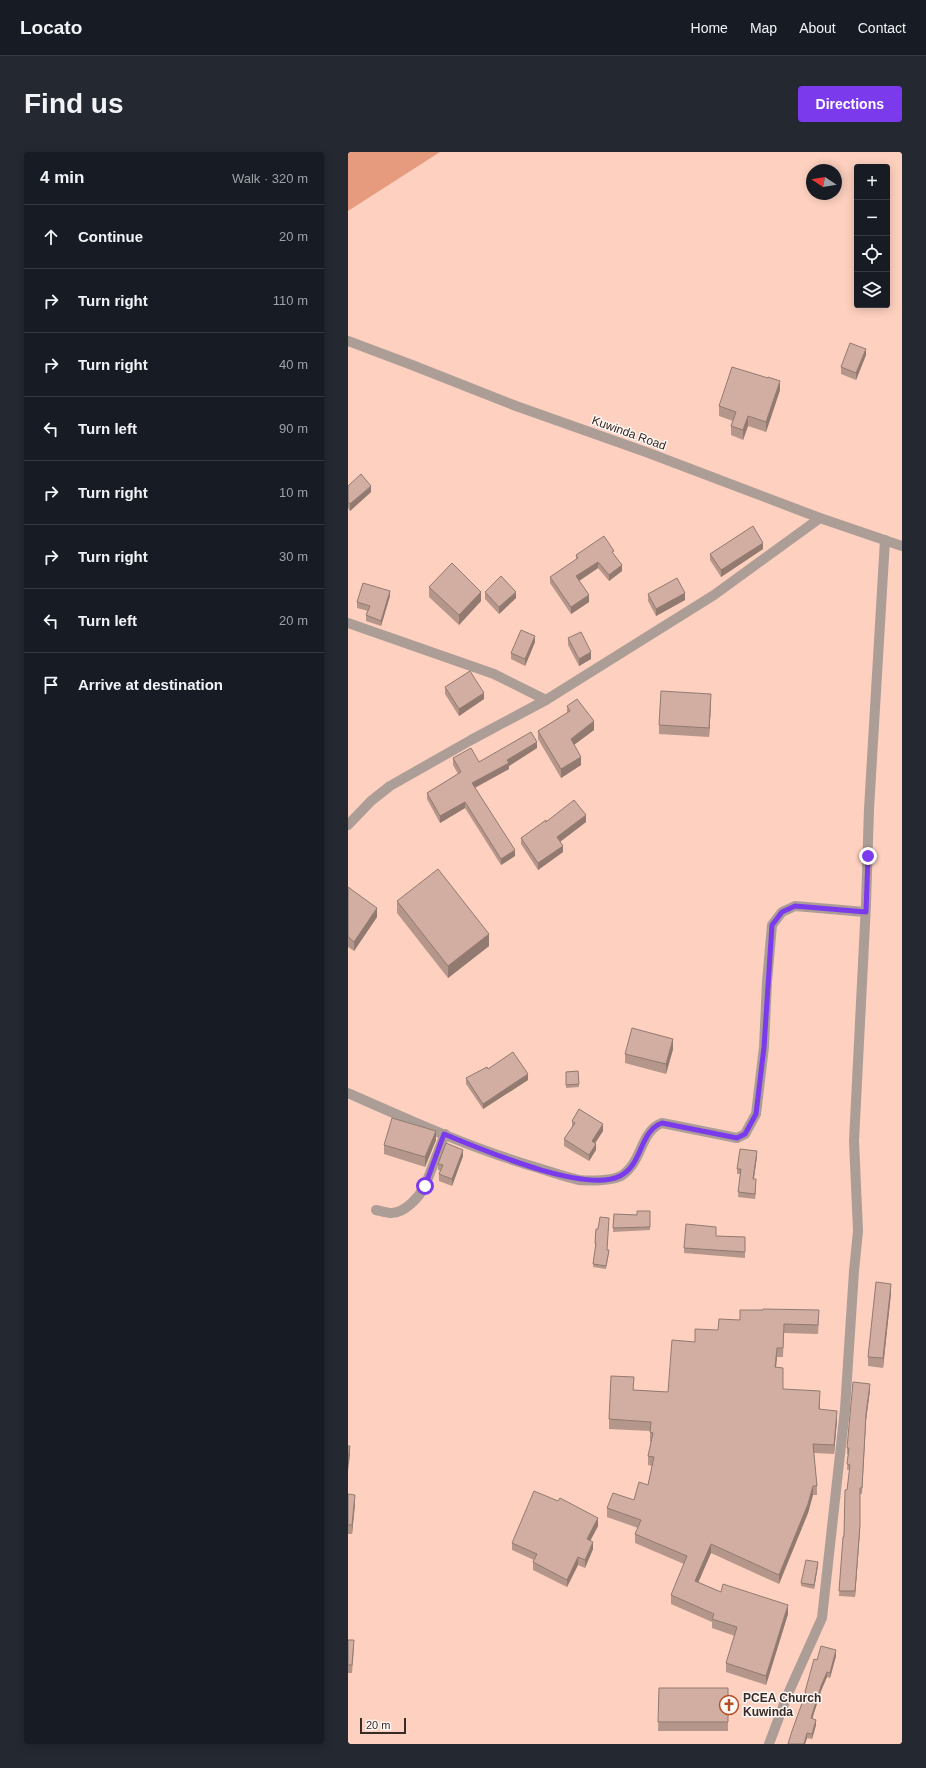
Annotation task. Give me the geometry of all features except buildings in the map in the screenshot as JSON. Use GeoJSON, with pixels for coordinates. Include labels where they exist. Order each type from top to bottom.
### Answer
{"type":"FeatureCollection","features":[{"type":"Feature","properties":{"kind":"street","name":"Kuwinda Road"},"geometry":{"type":"LineString","coordinates":[[348,342],[412,364],[516,406],[646,452],[820,518],[902,546]]}},
{"type":"Feature","properties":{"kind":"street"},"geometry":{"type":"LineString","coordinates":[[348,824],[371,801],[390,786],[546,700],[714,595],[820,518]]}},
{"type":"Feature","properties":{"kind":"street"},"geometry":{"type":"LineString","coordinates":[[769,1744],[787,1696],[822,1618],[845,1409],[858,1232],[854,1141],[866,912],[869,809],[885,540]]}},
{"type":"Feature","properties":{"kind":"street"},"geometry":{"type":"LineString","coordinates":[[348,624],[494,674],[546,700]]}},
{"type":"Feature","properties":{"kind":"street"},"geometry":{"type":"LineString","coordinates":[[348,1093],[500,1156],[578,1180],[598,1181],[620,1176],[635,1162],[650,1131],[655,1125],[662,1123],[737,1138],[745,1134],[756,1114],[764,1047],[772,925],[782,912],[795,906],[866,912]]}},
{"type":"Feature","properties":{"kind":"street"},"geometry":{"type":"LineString","coordinates":[[376,1210],[391,1213],[403,1210],[421,1194],[444,1134]]}},
{"type":"Feature","properties":{"kind":"shaded area"},"geometry":{"type":"Polygon","coordinates":[[[348,152],[902,152],[902,1744],[348,1744],[348,152]]]}},
{"type":"Feature","properties":{"kind":"shaded area"},"geometry":{"type":"Polygon","coordinates":[[[348,152],[440,152],[348,211],[348,152]]]}},
{"type":"Feature","properties":{"kind":"place","name":"PCEA Church Kuwinda"},"geometry":{"type":"Point","coordinates":[729,1705]}},
{"type":"Feature","properties":{"kind":"route"},"geometry":{"type":"LineString","coordinates":[[425,1186],[444,1134],[500,1156],[578,1180],[598,1181],[620,1176],[635,1162],[650,1131],[655,1125],[662,1123],[726,1137],[737,1138],[745,1134],[756,1114],[764,1047],[767,982],[772,925],[782,912],[795,906],[866,912],[868,856]]}}]}
